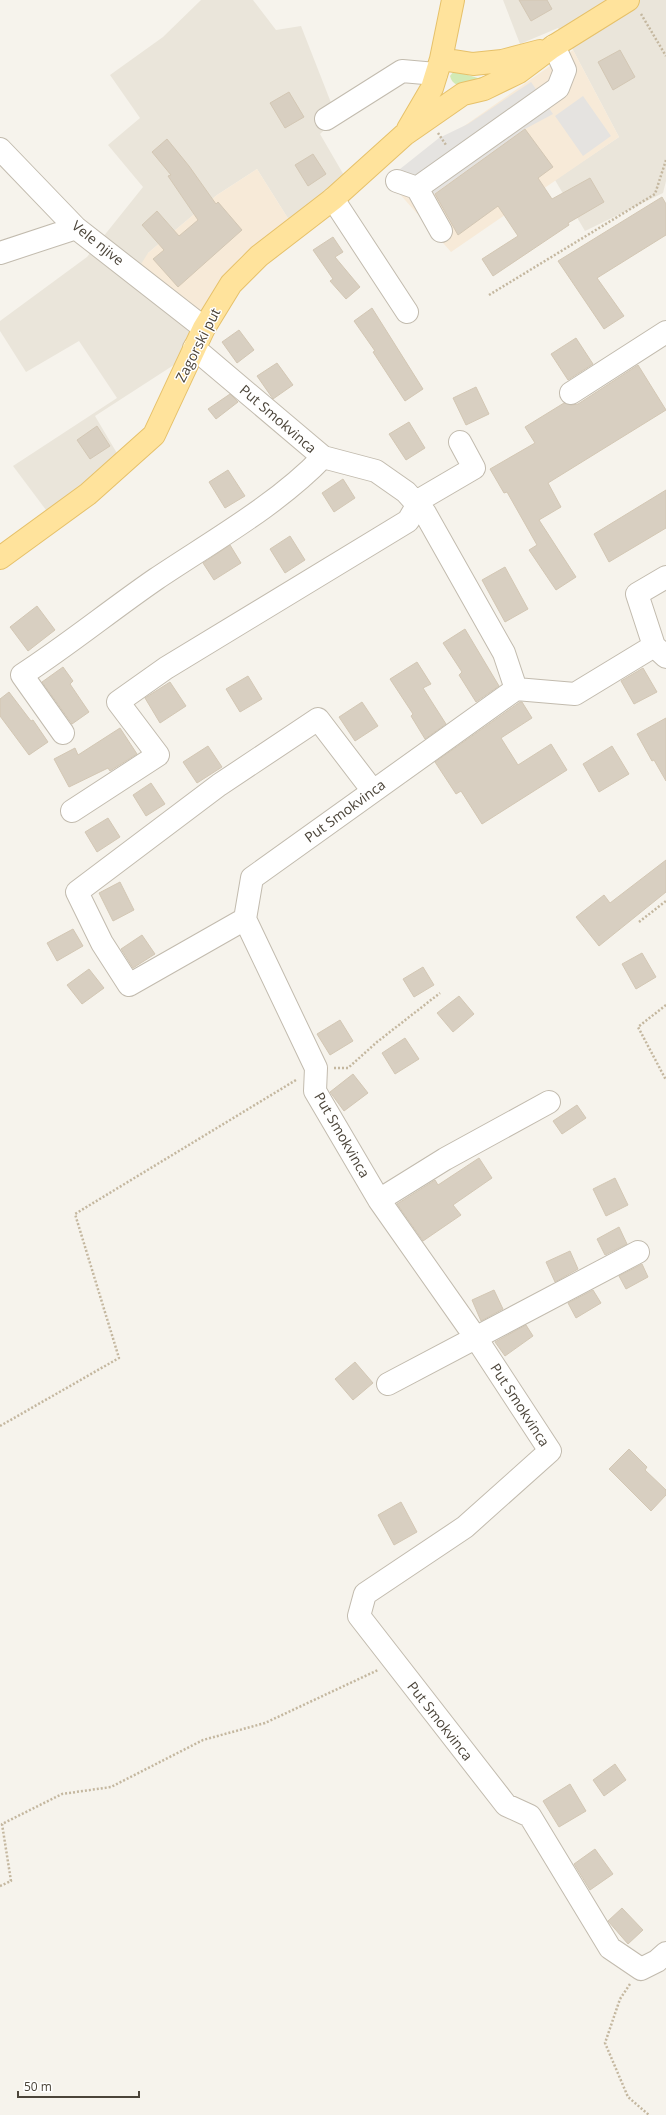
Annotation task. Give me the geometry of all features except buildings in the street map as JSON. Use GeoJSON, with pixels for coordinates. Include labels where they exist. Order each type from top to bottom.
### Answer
{"type":"FeatureCollection","features":[{"type":"Feature","properties":{"kind":"main road"},"geometry":{"type":"LineString","coordinates":[[404,135],[436,74],[453,0]]}},
{"type":"Feature","properties":{"kind":"main road"},"geometry":{"type":"LineString","coordinates":[[404,135],[463,94],[484,89],[520,72],[553,47],[634,6]]}},
{"type":"Feature","properties":{"kind":"main road"},"geometry":{"type":"LineString","coordinates":[[436,74],[474,64],[502,61],[553,47]]}},
{"type":"Feature","properties":{"kind":"main road"},"geometry":{"type":"LineString","coordinates":[[436,74],[463,94]]}},
{"type":"Feature","properties":{"kind":"main road","name":"Zagorski put"},"geometry":{"type":"LineString","coordinates":[[0,558],[88,494],[154,435],[204,328],[231,284],[259,256],[333,199],[404,135]]}},
{"type":"Feature","properties":{"kind":"street"},"geometry":{"type":"LineString","coordinates":[[441,231],[407,185],[558,88],[565,70],[553,47]]}},
{"type":"Feature","properties":{"kind":"street"},"geometry":{"type":"LineString","coordinates":[[326,119],[402,71],[436,74]]}},
{"type":"Feature","properties":{"kind":"street","name":"Vele njive"},"geometry":{"type":"LineString","coordinates":[[0,149],[76,228],[204,328]]}},
{"type":"Feature","properties":{"kind":"street"},"geometry":{"type":"LineString","coordinates":[[333,199],[407,312]]}},
{"type":"Feature","properties":{"kind":"street"},"geometry":{"type":"LineString","coordinates":[[0,253],[76,228]]}},
{"type":"Feature","properties":{"kind":"street"},"geometry":{"type":"LineString","coordinates":[[571,392],[666,332]]}},
{"type":"Feature","properties":{"kind":"street","name":"Put Smokvinca"},"geometry":{"type":"LineString","coordinates":[[194,348],[323,457],[376,471],[406,492],[417,506],[425,513],[504,653],[516,689],[252,878],[245,919],[316,1068],[315,1091],[378,1200],[476,1338],[550,1451],[464,1527],[365,1594],[359,1616],[506,1806],[530,1816],[610,1948],[641,1969]]}},
{"type":"Feature","properties":{"kind":"street"},"geometry":{"type":"LineString","coordinates":[[72,811],[158,755],[118,702],[166,668],[408,521],[421,499],[474,468],[460,442]]}},
{"type":"Feature","properties":{"kind":"street"},"geometry":{"type":"LineString","coordinates":[[63,733],[22,675],[68,645],[154,581],[243,522],[308,472],[323,457]]}},
{"type":"Feature","properties":{"kind":"street"},"geometry":{"type":"LineString","coordinates":[[516,689],[575,694],[660,651],[637,594],[666,577]]}},
{"type":"Feature","properties":{"kind":"street"},"geometry":{"type":"LineString","coordinates":[[245,919],[129,986],[102,943],[77,892],[219,785],[318,718],[373,791]]}},
{"type":"Feature","properties":{"kind":"street"},"geometry":{"type":"LineString","coordinates":[[378,1200],[445,1159],[550,1102]]}},
{"type":"Feature","properties":{"kind":"street"},"geometry":{"type":"LineString","coordinates":[[388,1384],[638,1252]]}},
{"type":"Feature","properties":{"kind":"street"},"geometry":{"type":"LineString","coordinates":[[641,1969],[657,1961],[666,1953]]}},
{"type":"Feature","properties":{"kind":"path"},"geometry":{"type":"LineString","coordinates":[[634,6],[666,56]]}},
{"type":"Feature","properties":{"kind":"path"},"geometry":{"type":"LineString","coordinates":[[439,134],[446,144]]}},
{"type":"Feature","properties":{"kind":"path"},"geometry":{"type":"LineString","coordinates":[[489,295],[655,194],[666,160]]}},
{"type":"Feature","properties":{"kind":"path"},"geometry":{"type":"LineString","coordinates":[[639,922],[666,901]]}},
{"type":"Feature","properties":{"kind":"path"},"geometry":{"type":"LineString","coordinates":[[0,1426],[119,1358],[75,1214],[316,1068],[348,1068],[377,1042],[440,993]]}},
{"type":"Feature","properties":{"kind":"path"},"geometry":{"type":"LineString","coordinates":[[666,1005],[638,1027],[666,1080]]}},
{"type":"Feature","properties":{"kind":"path"},"geometry":{"type":"LineString","coordinates":[[0,1886],[11,1881],[2,1824],[62,1794],[111,1787],[203,1740],[265,1723],[395,1662]]}},
{"type":"Feature","properties":{"kind":"path"},"geometry":{"type":"LineString","coordinates":[[641,1969],[620,1999],[605,2043],[628,2097],[649,2115]]}},
{"type":"Feature","properties":{"kind":"shaded area"},"geometry":{"type":"Polygon","coordinates":[[[201,0],[253,0],[276,30],[301,26],[337,118],[320,134],[345,177],[289,220],[257,169],[217,195],[148,253],[202,316],[180,361],[95,416],[121,460],[74,496],[46,510],[13,466],[117,398],[79,341],[26,372],[0,331],[0,321],[87,257],[143,187],[108,145],[140,118],[110,75],[163,37],[201,0]]]}},
{"type":"Feature","properties":{"kind":"shaded area"},"geometry":{"type":"Polygon","coordinates":[[[503,0],[666,0],[666,181],[663,193],[585,231],[555,180],[619,137],[573,50],[558,28],[520,44],[503,0]]]}},
{"type":"Feature","properties":{"kind":"shaded area"},"geometry":{"type":"Polygon","coordinates":[[[573,50],[619,137],[451,252],[398,192],[391,177],[573,50]]]}},
{"type":"Feature","properties":{"kind":"shaded area"},"geometry":{"type":"Polygon","coordinates":[[[531,82],[553,114],[525,129],[430,197],[395,173],[439,138],[468,124],[531,82]]]}},
{"type":"Feature","properties":{"kind":"shaded area"},"geometry":{"type":"Polygon","coordinates":[[[583,96],[611,136],[583,156],[555,116],[583,96]]]}},
{"type":"Feature","properties":{"kind":"shaded area"},"geometry":{"type":"Polygon","coordinates":[[[257,169],[289,220],[241,256],[222,279],[202,316],[138,269],[148,253],[217,195],[257,169]]]}},
{"type":"Feature","properties":{"kind":"green space"},"geometry":{"type":"Polygon","coordinates":[[[454,71],[478,78],[495,73],[468,88],[457,85],[451,79],[450,76],[454,71]]]}}]}
